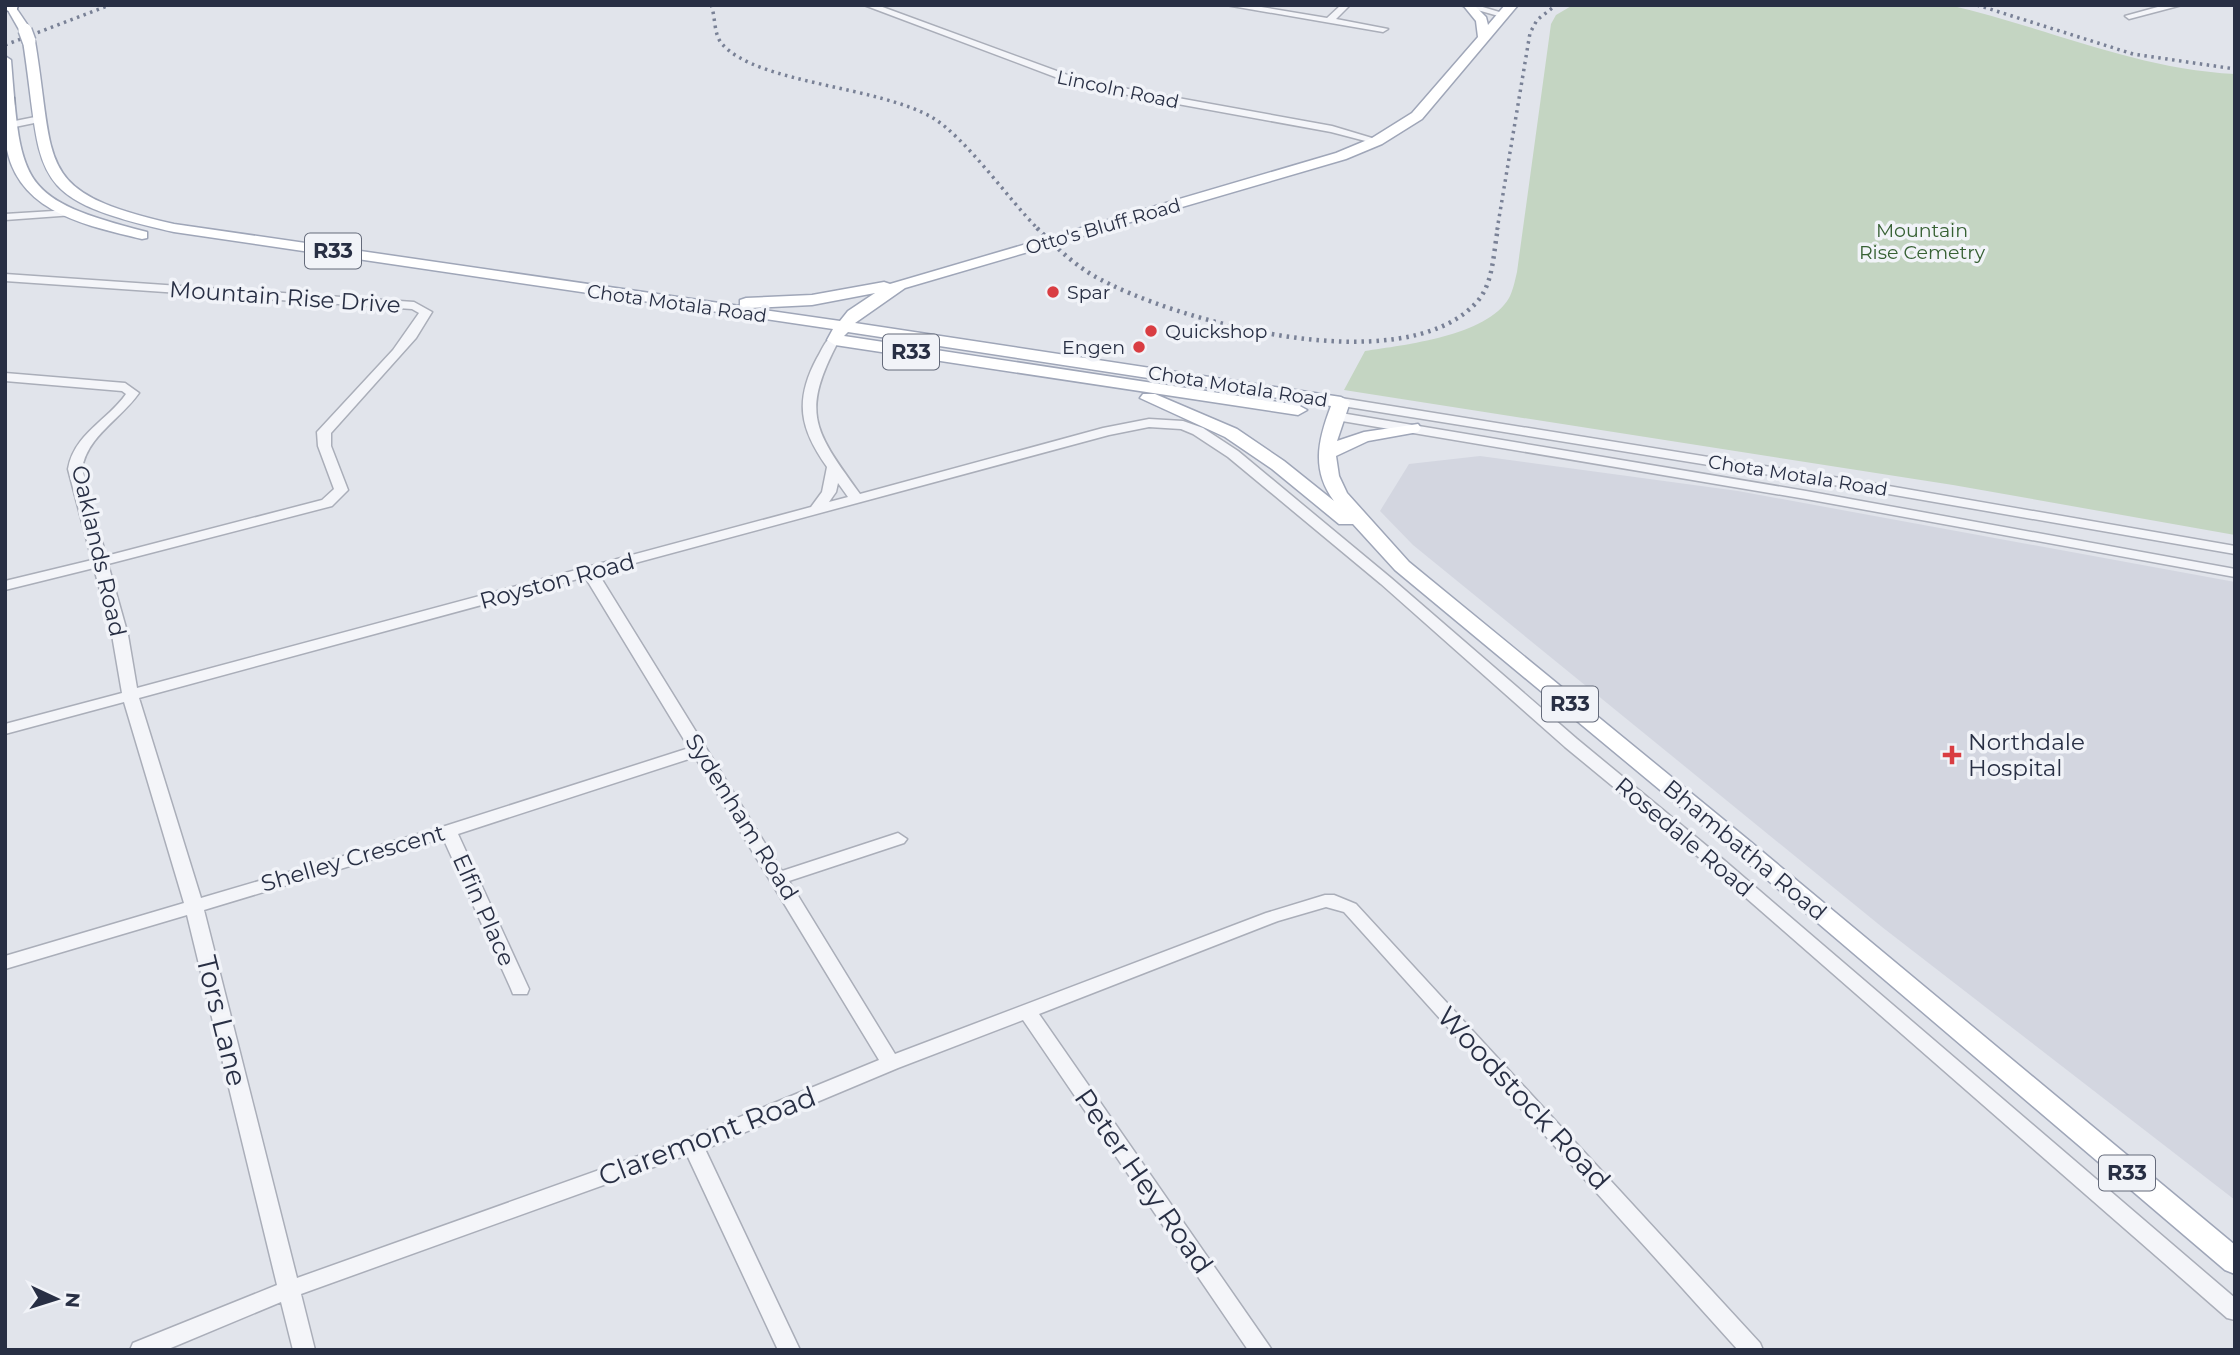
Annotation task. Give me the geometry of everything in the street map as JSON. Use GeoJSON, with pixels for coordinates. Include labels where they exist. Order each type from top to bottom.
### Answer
{"type":"FeatureCollection","features":[{"type":"Feature","properties":{"kind":"main road","name":"Chota Motala Road"},"geometry":{"type":"LineString","coordinates":[[10,6],[27,36],[48,161],[58,179],[76,195],[127,217],[174,228],[681,303],[1107,382],[1338,409]]}},
{"type":"Feature","properties":{"kind":"main road"},"geometry":{"type":"LineString","coordinates":[[1466,6],[1482,20],[1483,35]]}},
{"type":"Feature","properties":{"kind":"main road","name":"Otto's Bluff Road"},"geometry":{"type":"LineString","coordinates":[[838,334],[869,302],[904,283],[1341,156],[1377,141],[1417,116],[1507,9]]}},
{"type":"Feature","properties":{"kind":"main road","name":"Chota Motala Road"},"geometry":{"type":"LineString","coordinates":[[5,60],[8,125],[20,172],[29,186],[70,213],[155,238],[838,334],[883,332],[1338,409]]}},
{"type":"Feature","properties":{"kind":"main road"},"geometry":{"type":"LineString","coordinates":[[681,303],[812,300],[904,283]]}},
{"type":"Feature","properties":{"kind":"main road"},"geometry":{"type":"LineString","coordinates":[[883,332],[869,324],[869,313],[904,283]]}},
{"type":"Feature","properties":{"kind":"main road"},"geometry":{"type":"LineString","coordinates":[[1107,382],[1179,409],[1231,433],[1278,465],[1402,566]]}},
{"type":"Feature","properties":{"kind":"main road","name":"Bhambatha Road"},"geometry":{"type":"LineString","coordinates":[[1338,409],[1326,452],[1326,467],[1338,496],[1402,566],[1738,843],[2235,1262]]}},
{"type":"Feature","properties":{"kind":"main road"},"geometry":{"type":"LineString","coordinates":[[1326,452],[1364,437],[1412,428]]}},
{"type":"Feature","properties":{"kind":"street","name":"Lincoln Road"},"geometry":{"type":"LineString","coordinates":[[868,5],[1060,78],[1332,129],[1377,141]]}},
{"type":"Feature","properties":{"kind":"street"},"geometry":{"type":"LineString","coordinates":[[1230,5],[1262,7],[1383,29]]}},
{"type":"Feature","properties":{"kind":"street"},"geometry":{"type":"LineString","coordinates":[[1330,20],[1346,5]]}},
{"type":"Feature","properties":{"kind":"street"},"geometry":{"type":"LineString","coordinates":[[2129,16],[2178,5]]}},
{"type":"Feature","properties":{"kind":"street"},"geometry":{"type":"LineString","coordinates":[[1466,6],[1507,9]]}},
{"type":"Feature","properties":{"kind":"street"},"geometry":{"type":"LineString","coordinates":[[8,125],[40,119]]}},
{"type":"Feature","properties":{"kind":"street"},"geometry":{"type":"LineString","coordinates":[[5,217],[44,198]]}},
{"type":"Feature","properties":{"kind":"street"},"geometry":{"type":"LineString","coordinates":[[5,217],[70,213]]}},
{"type":"Feature","properties":{"kind":"street","name":"Mountain Rise Drive"},"geometry":{"type":"LineString","coordinates":[[5,277],[414,306],[426,312],[426,318],[324,432],[322,440],[340,480],[341,490],[336,497],[311,509],[102,563]]}},
{"type":"Feature","properties":{"kind":"street","name":"Otto's Bluff Road"},"geometry":{"type":"LineString","coordinates":[[838,334],[812,381],[807,414],[814,439],[857,500]]}},
{"type":"Feature","properties":{"kind":"street","name":"Oaklands Road"},"geometry":{"type":"LineString","coordinates":[[5,377],[131,389],[130,398],[87,440],[75,458],[75,469],[120,635],[130,695]]}},
{"type":"Feature","properties":{"kind":"street","name":"Chota Motala Road"},"geometry":{"type":"LineString","coordinates":[[1338,409],[1412,428],[2235,573]]}},
{"type":"Feature","properties":{"kind":"street","name":"Chota Motala Road"},"geometry":{"type":"LineString","coordinates":[[1338,409],[1877,488],[2235,550]]}},
{"type":"Feature","properties":{"kind":"street","name":"Rosedale Road"},"geometry":{"type":"LineString","coordinates":[[1108,431],[1149,423],[1183,425],[1198,431],[1233,454],[1386,581],[1571,743],[1720,865],[2235,1311]]}},
{"type":"Feature","properties":{"kind":"street","name":"Royston Road"},"geometry":{"type":"LineString","coordinates":[[5,729],[1108,431]]}},
{"type":"Feature","properties":{"kind":"street"},"geometry":{"type":"LineString","coordinates":[[816,510],[829,492],[834,467]]}},
{"type":"Feature","properties":{"kind":"street"},"geometry":{"type":"LineString","coordinates":[[844,482],[887,492]]}},
{"type":"Feature","properties":{"kind":"street"},"geometry":{"type":"LineString","coordinates":[[5,586],[102,563]]}},
{"type":"Feature","properties":{"kind":"street","name":"Sydenham Road"},"geometry":{"type":"LineString","coordinates":[[590,573],[780,878],[891,1063]]}},
{"type":"Feature","properties":{"kind":"street","name":"Tors Lane"},"geometry":{"type":"LineString","coordinates":[[130,695],[194,905],[304,1350]]}},
{"type":"Feature","properties":{"kind":"street","name":"Shelley Crescent"},"geometry":{"type":"LineString","coordinates":[[5,963],[448,831],[700,750]]}},
{"type":"Feature","properties":{"kind":"street","name":"Elfin Place"},"geometry":{"type":"LineString","coordinates":[[448,831],[520,989]]}},
{"type":"Feature","properties":{"kind":"street"},"geometry":{"type":"LineString","coordinates":[[780,878],[898,839]]}},
{"type":"Feature","properties":{"kind":"street","name":"Woodstock Road"},"geometry":{"type":"LineString","coordinates":[[1272,917],[1325,901],[1334,901],[1350,908],[1752,1350]]}},
{"type":"Feature","properties":{"kind":"street","name":"Claremont Road"},"geometry":{"type":"LineString","coordinates":[[141,1350],[288,1290],[693,1145],[891,1063],[1272,917]]}},
{"type":"Feature","properties":{"kind":"street","name":"Peter Hey Road"},"geometry":{"type":"LineString","coordinates":[[1028,1012],[1261,1350]]}},
{"type":"Feature","properties":{"kind":"street"},"geometry":{"type":"LineString","coordinates":[[693,1145],[789,1350]]}},
{"type":"Feature","properties":{"kind":"shaded area","name":"Northdale Hospital"},"geometry":{"type":"Polygon","coordinates":[[[1480,456],[1738,491],[2235,582],[2235,1200],[1882,927],[1413,545],[1380,511],[1409,464],[1480,456]]]}},
{"type":"Feature","properties":{"kind":"green space","name":"Mountain Rise Cemetry"},"geometry":{"type":"Polygon","coordinates":[[[1573,5],[1949,5],[2126,56],[2198,71],[2235,74],[2235,535],[1953,485],[1344,390],[1365,351],[1422,342],[1464,330],[1498,311],[1509,298],[1517,272],[1551,24],[1556,15],[1573,5]]]}},
{"type":"Feature","properties":{"kind":"railway"},"geometry":{"type":"LineString","coordinates":[[5,45],[110,5]]}},
{"type":"Feature","properties":{"kind":"railway"},"geometry":{"type":"LineString","coordinates":[[711,5],[720,41],[740,58],[791,77],[910,107],[933,118],[973,154],[1038,229]]}},
{"type":"Feature","properties":{"kind":"railway"},"geometry":{"type":"LineString","coordinates":[[1497,230],[1530,33],[1537,20],[1556,5]]}},
{"type":"Feature","properties":{"kind":"railway"},"geometry":{"type":"LineString","coordinates":[[1977,5],[2133,54],[2235,69]]}},
{"type":"Feature","properties":{"kind":"railway"},"geometry":{"type":"LineString","coordinates":[[1038,229],[1086,271],[1131,294],[1231,326],[1287,337],[1343,342],[1395,339],[1440,327],[1475,304],[1486,288],[1498,228]]}},
{"type":"Feature","properties":{"kind":"place","name":"Spar"},"geometry":{"type":"Point","coordinates":[1053,292]}},
{"type":"Feature","properties":{"kind":"place","name":"Quickshop"},"geometry":{"type":"Point","coordinates":[1151,331]}},
{"type":"Feature","properties":{"kind":"place","name":"Engen"},"geometry":{"type":"Point","coordinates":[1139,347]}},
{"type":"Feature","properties":{"kind":"place","name":"Northdale Hospital"},"geometry":{"type":"Point","coordinates":[1952,755]}}]}
